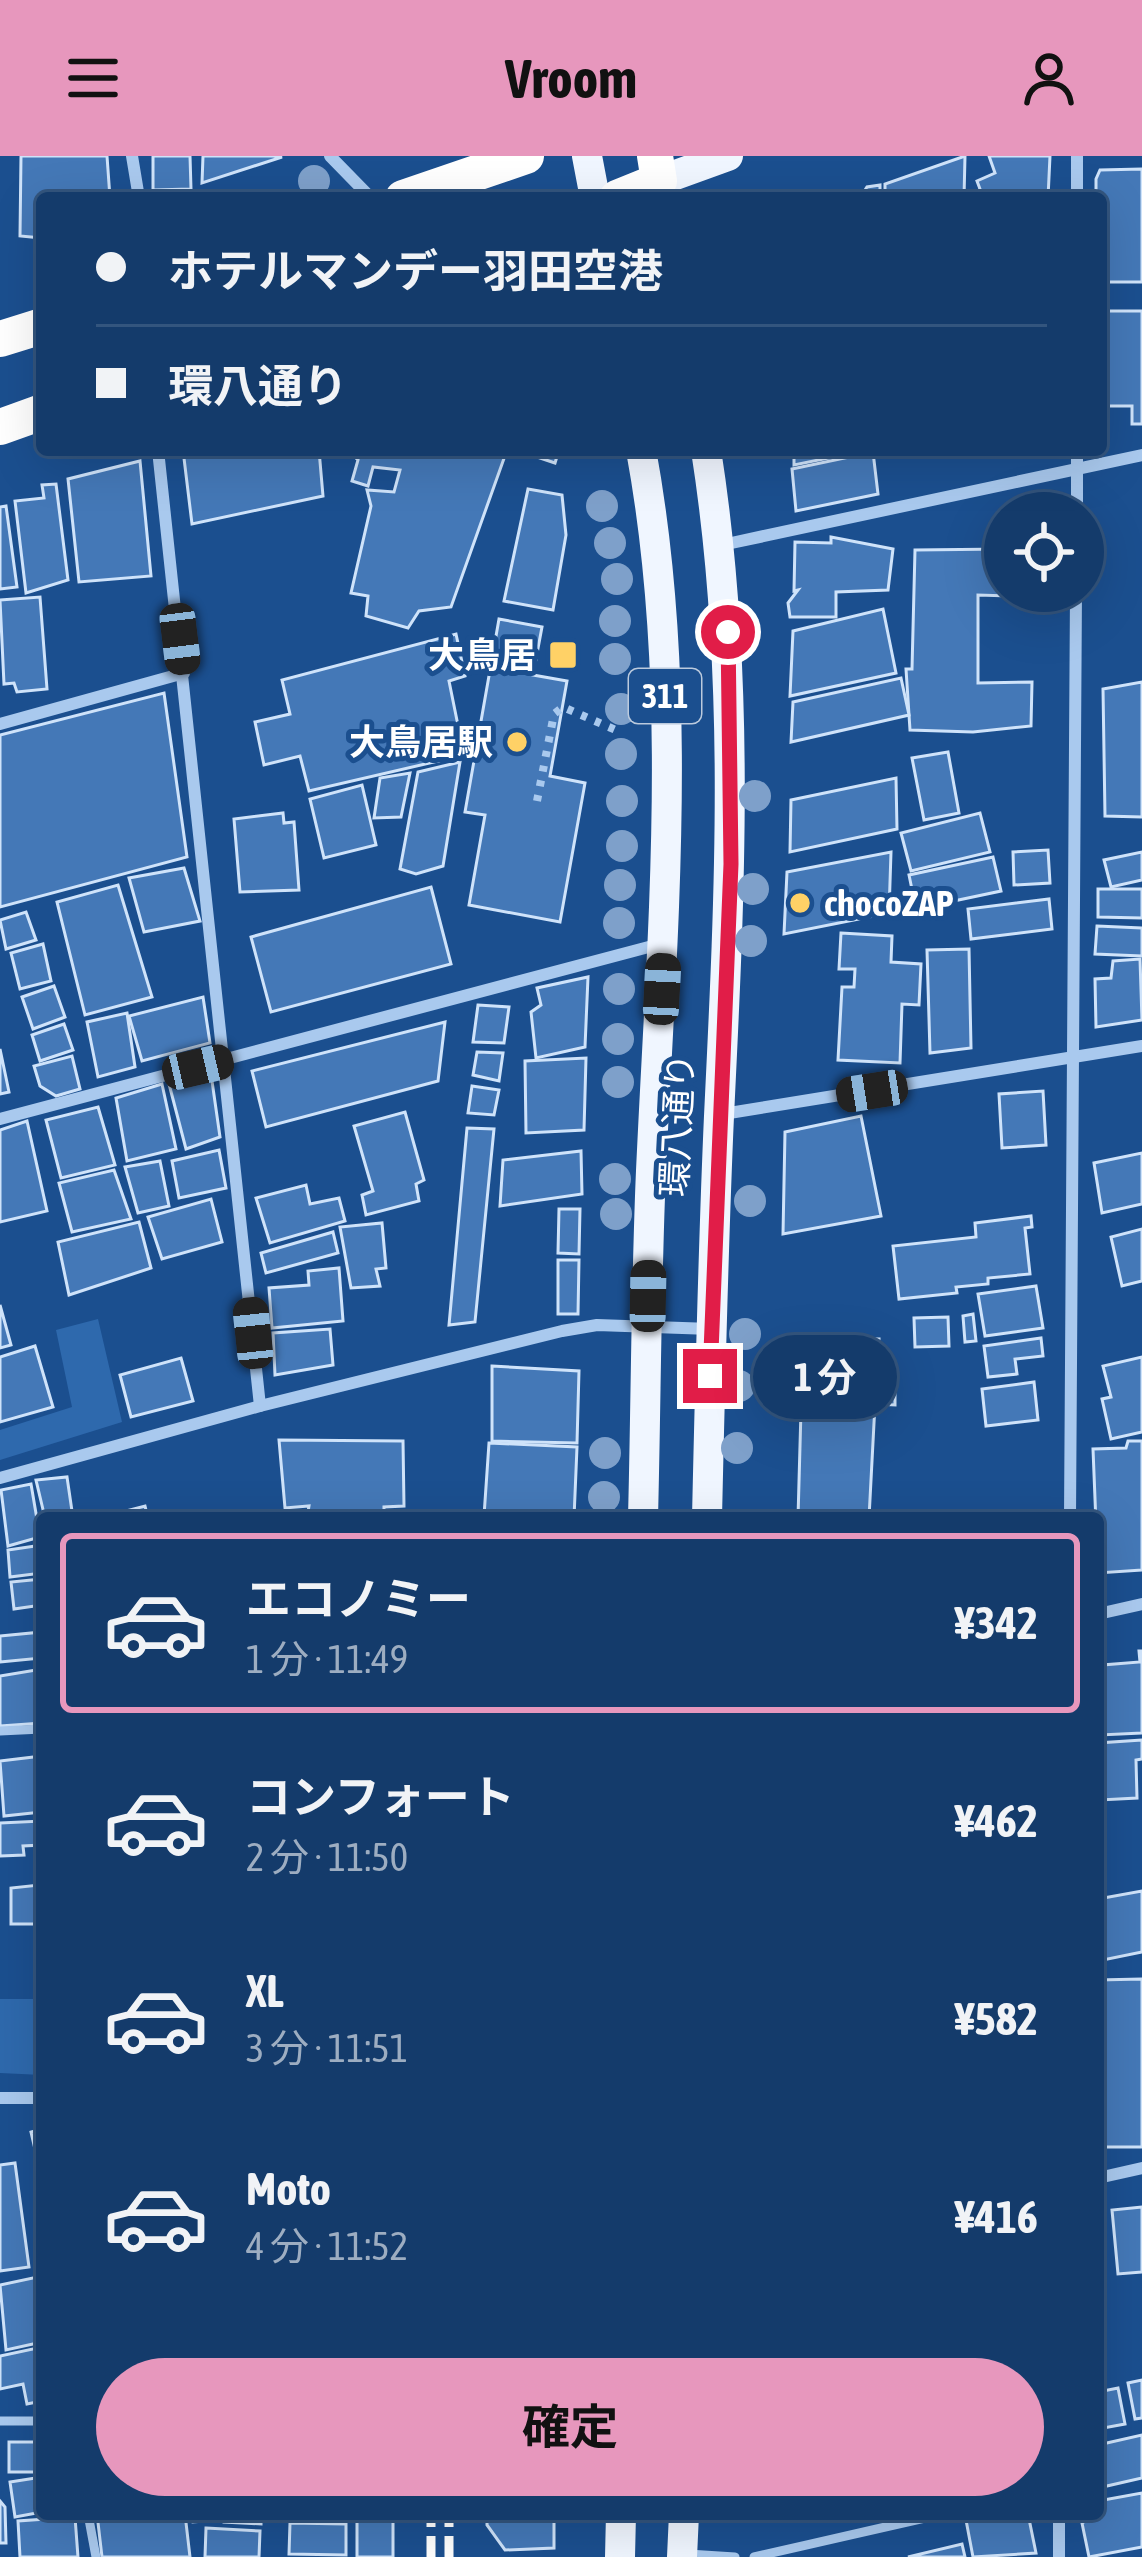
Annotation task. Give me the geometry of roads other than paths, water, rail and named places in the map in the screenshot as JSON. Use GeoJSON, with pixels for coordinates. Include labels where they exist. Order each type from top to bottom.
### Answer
{"type":"FeatureCollection","features":[{"type":"Feature","properties":{"kind":"highway"},"geometry":{"type":"LineString","coordinates":[[421,192],[526,156]]}},
{"type":"Feature","properties":{"kind":"highway"},"geometry":{"type":"LineString","coordinates":[[629,192],[658,178]]}},
{"type":"Feature","properties":{"kind":"highway"},"geometry":{"type":"LineString","coordinates":[[0,339],[36,328]]}},
{"type":"Feature","properties":{"kind":"highway"},"geometry":{"type":"LineString","coordinates":[[0,427],[36,414]]}},
{"type":"Feature","properties":{"kind":"main road"},"geometry":{"type":"LineString","coordinates":[[587,156],[594,192]]}},
{"type":"Feature","properties":{"kind":"main road"},"geometry":{"type":"LineString","coordinates":[[658,178],[728,156]]}},
{"type":"Feature","properties":{"kind":"main road","name":"環八通り"},"geometry":{"type":"LineString","coordinates":[[641,456],[661,608],[669,801],[644,1512]]}},
{"type":"Feature","properties":{"kind":"main road","name":"環八通り"},"geometry":{"type":"LineString","coordinates":[[707,456],[722,545],[731,675],[731,864],[707,1512]]}},
{"type":"Feature","properties":{"kind":"main road"},"geometry":{"type":"LineString","coordinates":[[620,2557],[621,2520]]}},
{"type":"Feature","properties":{"kind":"main road"},"geometry":{"type":"LineString","coordinates":[[682,2555],[684,2520]]}},
{"type":"Feature","properties":{"kind":"street"},"geometry":{"type":"LineString","coordinates":[[132,156],[138,192]]}},
{"type":"Feature","properties":{"kind":"street"},"geometry":{"type":"LineString","coordinates":[[330,156],[365,192]]}},
{"type":"Feature","properties":{"kind":"street"},"geometry":{"type":"LineString","coordinates":[[1077,156],[1077,192]]}},
{"type":"Feature","properties":{"kind":"street"},"geometry":{"type":"LineString","coordinates":[[722,545],[1142,455]]}},
{"type":"Feature","properties":{"kind":"street"},"geometry":{"type":"LineString","coordinates":[[159,456],[260,1406]]}},
{"type":"Feature","properties":{"kind":"street"},"geometry":{"type":"LineString","coordinates":[[1077,456],[1077,492]]}},
{"type":"Feature","properties":{"kind":"street"},"geometry":{"type":"LineString","coordinates":[[1070,1512],[1076,612]]}},
{"type":"Feature","properties":{"kind":"street"},"geometry":{"type":"LineString","coordinates":[[0,724],[184,674]]}},
{"type":"Feature","properties":{"kind":"street"},"geometry":{"type":"LineString","coordinates":[[0,1119],[589,959],[664,944]]}},
{"type":"Feature","properties":{"kind":"street"},"geometry":{"type":"LineString","coordinates":[[719,1114],[1142,1046]]}},
{"type":"Feature","properties":{"kind":"street"},"geometry":{"type":"LineString","coordinates":[[0,1478],[260,1406],[562,1331],[648,1326],[712,1329]]}},
{"type":"Feature","properties":{"kind":"street"},"geometry":{"type":"LineString","coordinates":[[1104,1613],[1142,1604]]}},
{"type":"Feature","properties":{"kind":"street"},"geometry":{"type":"LineString","coordinates":[[0,2098],[36,2098]]}},
{"type":"Feature","properties":{"kind":"street"},"geometry":{"type":"LineString","coordinates":[[1104,2177],[1142,2168]]}},
{"type":"Feature","properties":{"kind":"street"},"geometry":{"type":"LineString","coordinates":[[1059,2557],[1060,2520]]}},
{"type":"Feature","properties":{"kind":"lane"},"geometry":{"type":"LineString","coordinates":[[0,1731],[36,1729]]}},
{"type":"Feature","properties":{"kind":"lane"},"geometry":{"type":"LineString","coordinates":[[0,2421],[36,2421]]}},
{"type":"Feature","properties":{"kind":"lane"},"geometry":{"type":"LineString","coordinates":[[89,2520],[96,2557]]}},
{"type":"Feature","properties":{"kind":"lane"},"geometry":{"type":"LineString","coordinates":[[754,2557],[916,2520]]}},
{"type":"Feature","properties":{"kind":"lane"},"geometry":{"type":"LineString","coordinates":[[682,2555],[735,2557]]}},
{"type":"Feature","properties":{"kind":"railway"},"geometry":{"type":"LineString","coordinates":[[431,2520],[431,2557]]}},
{"type":"Feature","properties":{"kind":"railway"},"geometry":{"type":"LineString","coordinates":[[449,2520],[449,2557]]}},
{"type":"Feature","properties":{"kind":"place","name":"大鳥居"},"geometry":{"type":"Point","coordinates":[563,655]}},
{"type":"Feature","properties":{"kind":"place","name":"大鳥居駅"},"geometry":{"type":"Point","coordinates":[517,742]}},
{"type":"Feature","properties":{"kind":"place","name":"chocoZAP"},"geometry":{"type":"Point","coordinates":[800,903]}}]}
